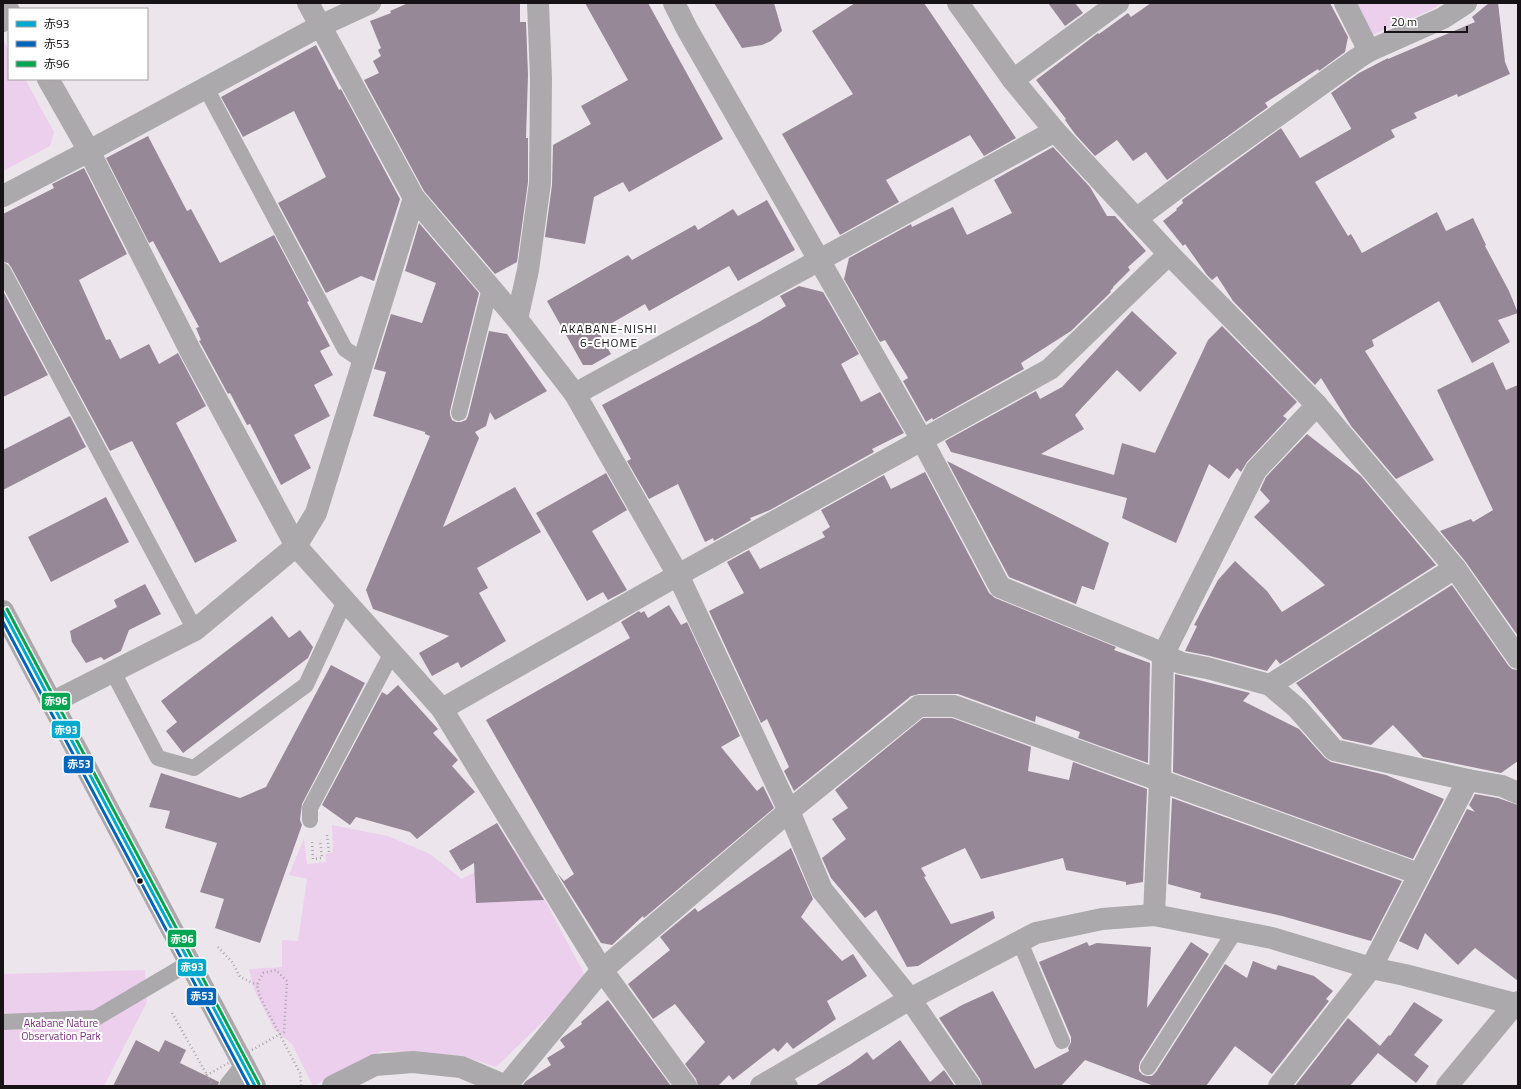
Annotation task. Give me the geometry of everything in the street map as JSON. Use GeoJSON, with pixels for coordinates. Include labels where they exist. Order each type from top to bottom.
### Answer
{"type":"FeatureCollection","features":[{"type":"Feature","properties":{"kind":"main road"},"geometry":{"type":"LineString","coordinates":[[3,611],[255,1086]]}},
{"type":"Feature","properties":{"kind":"street"},"geometry":{"type":"LineString","coordinates":[[308,3],[414,198],[517,319],[575,394],[678,575],[789,812],[822,890],[910,999],[970,1086]]}},
{"type":"Feature","properties":{"kind":"street"},"geometry":{"type":"LineString","coordinates":[[3,196],[89,152],[320,26],[370,3]]}},
{"type":"Feature","properties":{"kind":"street"},"geometry":{"type":"LineString","coordinates":[[517,319],[528,270],[540,183],[541,79],[538,3]]}},
{"type":"Feature","properties":{"kind":"street"},"geometry":{"type":"LineString","coordinates":[[674,3],[687,29],[922,440],[1000,587],[1150,648],[1181,663],[1207,668],[1270,685],[1297,708],[1334,750],[1468,780],[1502,786],[1518,793]]}},
{"type":"Feature","properties":{"kind":"street"},"geometry":{"type":"LineString","coordinates":[[958,3],[1013,80],[1055,131],[1169,254],[1317,405],[1455,568],[1518,658]]}},
{"type":"Feature","properties":{"kind":"street"},"geometry":{"type":"LineString","coordinates":[[1013,80],[1118,3]]}},
{"type":"Feature","properties":{"kind":"street"},"geometry":{"type":"LineString","coordinates":[[1345,3],[1369,51]]}},
{"type":"Feature","properties":{"kind":"street"},"geometry":{"type":"LineString","coordinates":[[1136,219],[1204,168],[1369,51],[1443,18],[1466,3]]}},
{"type":"Feature","properties":{"kind":"street"},"geometry":{"type":"LineString","coordinates":[[49,80],[89,152],[191,352],[296,546],[442,709],[602,970],[686,1086]]}},
{"type":"Feature","properties":{"kind":"street"},"geometry":{"type":"LineString","coordinates":[[575,394],[1055,131]]}},
{"type":"Feature","properties":{"kind":"street"},"geometry":{"type":"LineString","coordinates":[[52,703],[195,630],[296,546],[316,513],[414,198]]}},
{"type":"Feature","properties":{"kind":"street"},"geometry":{"type":"LineString","coordinates":[[442,709],[678,575],[1050,369],[1169,254]]}},
{"type":"Feature","properties":{"kind":"street"},"geometry":{"type":"LineString","coordinates":[[1154,915],[1160,781],[1163,655],[1256,470],[1317,405]]}},
{"type":"Feature","properties":{"kind":"street"},"geometry":{"type":"LineString","coordinates":[[1270,685],[1455,568]]}},
{"type":"Feature","properties":{"kind":"street"},"geometry":{"type":"LineString","coordinates":[[333,1086],[375,1065],[413,1062],[461,1067],[506,1086],[602,970],[789,812],[919,706],[954,706],[1419,874]]}},
{"type":"Feature","properties":{"kind":"street"},"geometry":{"type":"LineString","coordinates":[[1279,1086],[1371,968],[1468,780]]}},
{"type":"Feature","properties":{"kind":"street"},"geometry":{"type":"LineString","coordinates":[[761,1086],[785,1080],[910,999],[1036,933],[1102,920],[1154,915],[1272,938],[1371,968],[1406,975],[1517,1003],[1447,1086]]}},
{"type":"Feature","properties":{"kind":"street"},"geometry":{"type":"LineString","coordinates":[[230,1086],[245,1067]]}},
{"type":"Feature","properties":{"kind":"lane"},"geometry":{"type":"LineString","coordinates":[[206,88],[345,349],[363,361]]}},
{"type":"Feature","properties":{"kind":"lane"},"geometry":{"type":"LineString","coordinates":[[3,271],[195,630]]}},
{"type":"Feature","properties":{"kind":"lane"},"geometry":{"type":"LineString","coordinates":[[459,413],[490,288]]}},
{"type":"Feature","properties":{"kind":"lane"},"geometry":{"type":"LineString","coordinates":[[113,672],[158,758],[194,768],[306,685],[345,601]]}},
{"type":"Feature","properties":{"kind":"lane"},"geometry":{"type":"LineString","coordinates":[[310,820],[310,808],[392,653]]}},
{"type":"Feature","properties":{"kind":"lane"},"geometry":{"type":"LineString","coordinates":[[1148,1068],[1235,931]]}},
{"type":"Feature","properties":{"kind":"lane"},"geometry":{"type":"LineString","coordinates":[[1020,942],[1062,1041]]}},
{"type":"Feature","properties":{"kind":"lane"},"geometry":{"type":"LineString","coordinates":[[3,1022],[96,1018],[189,963]]}},
{"type":"Feature","properties":{"kind":"path"},"geometry":{"type":"LineString","coordinates":[[218,947],[232,962],[240,977],[257,985]]}},
{"type":"Feature","properties":{"kind":"path"},"geometry":{"type":"LineString","coordinates":[[207,1075],[284,1032],[287,981],[276,970],[263,974],[257,985],[260,997],[300,1073],[301,1085]]}},
{"type":"Feature","properties":{"kind":"path"},"geometry":{"type":"LineString","coordinates":[[172,1013],[183,1030],[213,1086]]}},
{"type":"Feature","properties":{"kind":"green space"},"geometry":{"type":"Polygon","coordinates":[[[1357,3],[1442,3],[1431,10],[1372,35],[1357,3]]]}},
{"type":"Feature","properties":{"kind":"green space"},"geometry":{"type":"Polygon","coordinates":[[[3,39],[8,48],[8,80],[26,80],[54,132],[50,146],[3,171],[3,39]]]}},
{"type":"Feature","properties":{"kind":"green space"},"geometry":{"type":"Polygon","coordinates":[[[332,825],[388,836],[430,854],[462,879],[515,850],[528,869],[587,979],[496,1067],[459,1055],[382,1051],[313,1086],[292,1044],[274,1029],[254,989],[249,969],[282,967],[282,940],[298,941],[307,879],[289,875],[304,838],[307,864],[326,862],[325,854],[333,852],[332,825]]]}},
{"type":"Feature","properties":{"kind":"green space","name":"Akabane Nature Observation Park"},"geometry":{"type":"Polygon","coordinates":[[[145,970],[147,1002],[104,1086],[3,1086],[3,974],[145,970]]]}},
{"type":"Feature","properties":{"kind":"building"},"geometry":{"type":"Polygon","coordinates":[[[408,3],[520,3],[520,22],[526,22],[528,75],[526,138],[528,138],[528,182],[517,262],[495,274],[424,191],[364,80],[379,73],[373,61],[381,56],[378,50],[381,48],[370,21],[391,13],[390,11],[408,3]]]}},
{"type":"Feature","properties":{"kind":"building"},"geometry":{"type":"Polygon","coordinates":[[[585,3],[648,3],[723,139],[629,192],[623,182],[594,197],[585,244],[545,237],[552,185],[553,145],[591,124],[581,106],[628,80],[585,3]]]}},
{"type":"Feature","properties":{"kind":"building"},"geometry":{"type":"Polygon","coordinates":[[[714,3],[774,3],[782,31],[771,41],[762,45],[742,48],[714,3]]]}},
{"type":"Feature","properties":{"kind":"building"},"geometry":{"type":"Polygon","coordinates":[[[855,3],[924,3],[1016,138],[984,156],[970,135],[886,180],[899,202],[840,235],[782,134],[853,94],[812,31],[855,3]]]}},
{"type":"Feature","properties":{"kind":"building"},"geometry":{"type":"Polygon","coordinates":[[[1048,3],[1075,3],[1083,13],[1065,26],[1048,3]]]}},
{"type":"Feature","properties":{"kind":"building"},"geometry":{"type":"Polygon","coordinates":[[[1151,3],[1330,3],[1348,37],[1345,52],[1319,71],[1318,69],[1265,103],[1268,107],[1167,180],[1146,152],[1133,161],[1117,140],[1095,156],[1075,134],[1065,120],[1066,119],[1036,80],[1098,33],[1099,34],[1128,13],[1131,17],[1151,3]]]}},
{"type":"Feature","properties":{"kind":"building"},"geometry":{"type":"Polygon","coordinates":[[[1489,3],[1498,3],[1505,62],[1510,74],[1458,97],[1457,94],[1414,113],[1417,118],[1391,130],[1395,137],[1315,182],[1348,236],[1351,234],[1362,253],[1437,212],[1446,231],[1473,218],[1486,245],[1485,246],[1509,291],[1518,313],[1498,320],[1510,342],[1472,363],[1439,301],[1372,340],[1374,346],[1365,351],[1434,460],[1396,479],[1351,426],[1321,378],[1315,385],[1233,301],[1217,276],[1212,280],[1207,275],[1185,244],[1183,246],[1163,221],[1177,210],[1176,209],[1183,203],[1182,200],[1281,128],[1300,158],[1351,129],[1331,93],[1359,73],[1388,58],[1475,22],[1472,17],[1489,3]]]}},
{"type":"Feature","properties":{"kind":"building"},"geometry":{"type":"Polygon","coordinates":[[[316,45],[339,90],[341,89],[400,199],[374,281],[361,276],[326,293],[278,203],[326,177],[294,111],[243,137],[221,97],[316,45]]]}},
{"type":"Feature","properties":{"kind":"building"},"geometry":{"type":"Polygon","coordinates":[[[148,136],[187,211],[191,209],[220,263],[274,235],[309,301],[307,302],[330,346],[320,351],[333,375],[314,385],[330,416],[294,435],[311,468],[281,485],[250,424],[247,425],[199,341],[201,340],[196,328],[199,327],[153,241],[149,243],[106,158],[148,136]]]}},
{"type":"Feature","properties":{"kind":"building"},"geometry":{"type":"Polygon","coordinates":[[[1053,147],[1090,187],[1107,216],[1115,216],[1146,251],[1128,267],[1130,270],[1113,287],[1110,291],[1111,292],[1071,331],[1021,363],[1024,369],[933,420],[932,418],[926,422],[903,381],[908,378],[907,376],[885,340],[880,342],[844,279],[849,258],[911,224],[912,227],[953,207],[967,235],[1012,213],[994,180],[1053,147]]]}},
{"type":"Feature","properties":{"kind":"building"},"geometry":{"type":"Polygon","coordinates":[[[84,168],[127,254],[79,280],[106,340],[110,339],[120,359],[149,344],[159,364],[178,353],[206,406],[176,423],[237,541],[195,563],[132,441],[110,451],[11,267],[8,263],[3,262],[3,214],[54,188],[52,184],[84,168]]]}},
{"type":"Feature","properties":{"kind":"building"},"geometry":{"type":"Polygon","coordinates":[[[767,200],[795,250],[738,281],[729,266],[649,311],[645,304],[598,331],[611,354],[592,365],[583,365],[547,301],[628,255],[632,260],[695,225],[698,230],[733,209],[738,216],[767,200]]]}},
{"type":"Feature","properties":{"kind":"building"},"geometry":{"type":"Polygon","coordinates":[[[419,223],[479,293],[450,411],[452,420],[461,422],[466,420],[468,416],[489,331],[507,334],[547,391],[495,420],[490,412],[486,426],[475,432],[479,438],[443,527],[515,487],[541,532],[477,568],[488,588],[479,593],[506,641],[461,668],[458,662],[432,676],[419,653],[449,636],[373,609],[366,590],[430,436],[425,434],[425,432],[373,416],[386,372],[374,369],[391,314],[422,323],[436,283],[405,271],[419,223]]]}},
{"type":"Feature","properties":{"kind":"building"},"geometry":{"type":"Polygon","coordinates":[[[799,286],[823,292],[859,354],[841,364],[861,402],[880,392],[904,433],[872,449],[874,452],[770,510],[750,518],[751,520],[714,541],[713,538],[705,542],[678,484],[649,499],[627,461],[631,459],[602,405],[757,323],[786,306],[780,296],[799,286]]]}},
{"type":"Feature","properties":{"kind":"building"},"geometry":{"type":"Polygon","coordinates":[[[3,291],[48,375],[3,397],[3,291]]]}},
{"type":"Feature","properties":{"kind":"building"},"geometry":{"type":"Polygon","coordinates":[[[1132,311],[1177,353],[1140,392],[1117,370],[1075,415],[1084,429],[1041,454],[1114,475],[1122,443],[1155,453],[1208,340],[1222,326],[1297,402],[1283,416],[1287,419],[1247,462],[1241,472],[1237,468],[1229,479],[1209,464],[1176,543],[1122,518],[1127,498],[951,452],[945,441],[1036,391],[1040,399],[1062,387],[1132,311]]]}},
{"type":"Feature","properties":{"kind":"building"},"geometry":{"type":"Polygon","coordinates":[[[1493,362],[1506,390],[1518,385],[1518,636],[1465,561],[1440,531],[1471,519],[1473,522],[1493,510],[1437,390],[1493,362]]]}},
{"type":"Feature","properties":{"kind":"building"},"geometry":{"type":"Polygon","coordinates":[[[70,416],[86,447],[3,490],[3,450],[70,416]]]}},
{"type":"Feature","properties":{"kind":"building"},"geometry":{"type":"Polygon","coordinates":[[[1307,434],[1361,476],[1436,565],[1280,664],[1276,659],[1267,671],[1185,651],[1197,626],[1194,625],[1218,580],[1235,561],[1267,591],[1282,612],[1325,585],[1254,517],[1270,501],[1260,490],[1266,477],[1307,434]]]}},
{"type":"Feature","properties":{"kind":"building"},"geometry":{"type":"Polygon","coordinates":[[[947,461],[1109,543],[1094,590],[1082,586],[1076,604],[1009,577],[947,461]]]}},
{"type":"Feature","properties":{"kind":"building"},"geometry":{"type":"Polygon","coordinates":[[[925,472],[989,593],[995,598],[1116,647],[1114,650],[1150,663],[1148,763],[1078,738],[1080,732],[1036,716],[1035,722],[958,694],[919,694],[911,696],[794,791],[784,771],[789,767],[767,719],[761,723],[709,611],[744,593],[727,562],[749,550],[760,569],[825,537],[822,532],[830,527],[821,510],[884,475],[891,489],[925,472]]]}},
{"type":"Feature","properties":{"kind":"building"},"geometry":{"type":"Polygon","coordinates":[[[606,473],[627,510],[592,531],[627,590],[608,600],[603,592],[587,601],[536,513],[606,473]]]}},
{"type":"Feature","properties":{"kind":"building"},"geometry":{"type":"Polygon","coordinates":[[[106,497],[129,542],[51,582],[28,537],[106,497]]]}},
{"type":"Feature","properties":{"kind":"building"},"geometry":{"type":"Polygon","coordinates":[[[145,584],[161,614],[129,630],[121,651],[104,660],[101,657],[86,663],[72,642],[70,631],[117,607],[114,600],[145,584]]]}},
{"type":"Feature","properties":{"kind":"building"},"geometry":{"type":"Polygon","coordinates":[[[1452,585],[1508,665],[1512,669],[1518,670],[1518,761],[1501,773],[1423,757],[1393,725],[1371,745],[1343,739],[1296,683],[1452,585]]]}},
{"type":"Feature","properties":{"kind":"building"},"geometry":{"type":"Polygon","coordinates":[[[669,605],[681,625],[687,622],[740,736],[721,747],[757,791],[763,786],[774,808],[644,918],[643,916],[612,945],[601,943],[557,873],[564,881],[574,874],[486,720],[630,638],[621,622],[639,611],[641,613],[644,611],[648,618],[669,605]]]}},
{"type":"Feature","properties":{"kind":"building"},"geometry":{"type":"Polygon","coordinates":[[[272,616],[289,638],[300,630],[313,647],[308,658],[183,753],[166,731],[177,722],[161,701],[272,616]]]}},
{"type":"Feature","properties":{"kind":"building"},"geometry":{"type":"Polygon","coordinates":[[[331,665],[365,683],[302,804],[300,820],[302,825],[260,943],[215,928],[224,899],[200,892],[217,843],[165,828],[170,811],[149,807],[161,773],[240,798],[266,787],[331,665]]]}},
{"type":"Feature","properties":{"kind":"building"},"geometry":{"type":"Polygon","coordinates":[[[1175,674],[1250,693],[1243,701],[1299,729],[1325,758],[1331,762],[1386,775],[1444,799],[1413,859],[1173,772],[1175,674]]]}},
{"type":"Feature","properties":{"kind":"building"},"geometry":{"type":"Polygon","coordinates":[[[398,685],[438,729],[433,733],[458,760],[452,766],[475,792],[417,839],[410,832],[356,817],[350,825],[322,805],[382,692],[387,695],[398,685]]]}},
{"type":"Feature","properties":{"kind":"building"},"geometry":{"type":"Polygon","coordinates":[[[923,718],[952,718],[1031,747],[1028,771],[1069,780],[1073,762],[1147,789],[1143,882],[1126,885],[1126,882],[1066,870],[1063,858],[981,879],[965,848],[921,868],[926,876],[924,877],[951,924],[993,911],[995,918],[918,966],[907,967],[876,910],[865,918],[831,878],[822,858],[846,839],[832,819],[848,808],[835,790],[923,718]]]}},
{"type":"Feature","properties":{"kind":"building"},"geometry":{"type":"Polygon","coordinates":[[[1475,794],[1498,798],[1518,805],[1518,981],[1475,948],[1458,965],[1425,933],[1418,950],[1399,941],[1467,809],[1475,812],[1469,805],[1475,794]]]}},
{"type":"Feature","properties":{"kind":"building"},"geometry":{"type":"Polygon","coordinates":[[[1172,798],[1402,881],[1371,941],[1282,916],[1200,898],[1201,893],[1168,884],[1172,798]]]}},
{"type":"Feature","properties":{"kind":"building"},"geometry":{"type":"Polygon","coordinates":[[[497,823],[544,900],[476,903],[474,863],[461,871],[449,851],[497,823]]]}},
{"type":"Feature","properties":{"kind":"building"},"geometry":{"type":"Polygon","coordinates":[[[791,848],[813,899],[801,917],[842,961],[853,954],[867,976],[827,1001],[836,1019],[793,1049],[787,1042],[778,1052],[774,1048],[733,1080],[729,1075],[718,1086],[698,1086],[696,1079],[685,1064],[705,1042],[675,1004],[653,1019],[628,984],[670,950],[660,937],[695,908],[698,912],[791,848]]]}},
{"type":"Feature","properties":{"kind":"building"},"geometry":{"type":"Polygon","coordinates":[[[1087,942],[1089,946],[1097,943],[1151,947],[1147,1008],[1191,942],[1209,954],[1140,1062],[1139,1071],[1143,1075],[1147,1076],[1152,1076],[1156,1072],[1225,964],[1247,978],[1253,961],[1276,970],[1278,965],[1314,976],[1333,991],[1326,999],[1329,1001],[1272,1074],[1235,1046],[1206,1086],[1154,1086],[1085,1060],[1061,1086],[982,1086],[980,1079],[939,1018],[962,1005],[993,991],[1035,1069],[1069,1051],[1068,1048],[1071,1042],[1071,1037],[1039,962],[1087,942]]]}},
{"type":"Feature","properties":{"kind":"building"},"geometry":{"type":"Polygon","coordinates":[[[608,1000],[671,1086],[522,1086],[526,1081],[551,1065],[547,1058],[565,1047],[560,1040],[562,1038],[582,1024],[581,1022],[608,1000]]]}},
{"type":"Feature","properties":{"kind":"building"},"geometry":{"type":"Polygon","coordinates":[[[1414,1002],[1443,1020],[1414,1055],[1429,1066],[1416,1083],[1378,1053],[1350,1086],[1295,1086],[1348,1018],[1380,1046],[1389,1035],[1390,1036],[1414,1002]]]}},
{"type":"Feature","properties":{"kind":"building"},"geometry":{"type":"Polygon","coordinates":[[[136,1040],[159,1052],[165,1040],[186,1050],[180,1063],[219,1082],[218,1086],[113,1086],[136,1040]]]}},
{"type":"Feature","properties":{"kind":"building"},"geometry":{"type":"Polygon","coordinates":[[[900,1040],[930,1082],[944,1070],[955,1086],[815,1086],[851,1064],[867,1052],[873,1060],[900,1040]]]}},
{"type":"Feature","properties":{"kind":"transit line","name":"赤96"},"geometry":{"type":"LineString","coordinates":[[7,609],[259,1084]]}},
{"type":"Feature","properties":{"kind":"transit line","name":"赤93"},"geometry":{"type":"LineString","coordinates":[[3,611],[255,1086]]}},
{"type":"Feature","properties":{"kind":"transit line","name":"赤53"},"geometry":{"type":"LineString","coordinates":[[3,622],[249,1086]]}},
{"type":"Feature","properties":{"kind":"district","name":"AKABANE-NISHI 6-CHOME"},"geometry":{"type":"Point","coordinates":[609,335]}}]}
